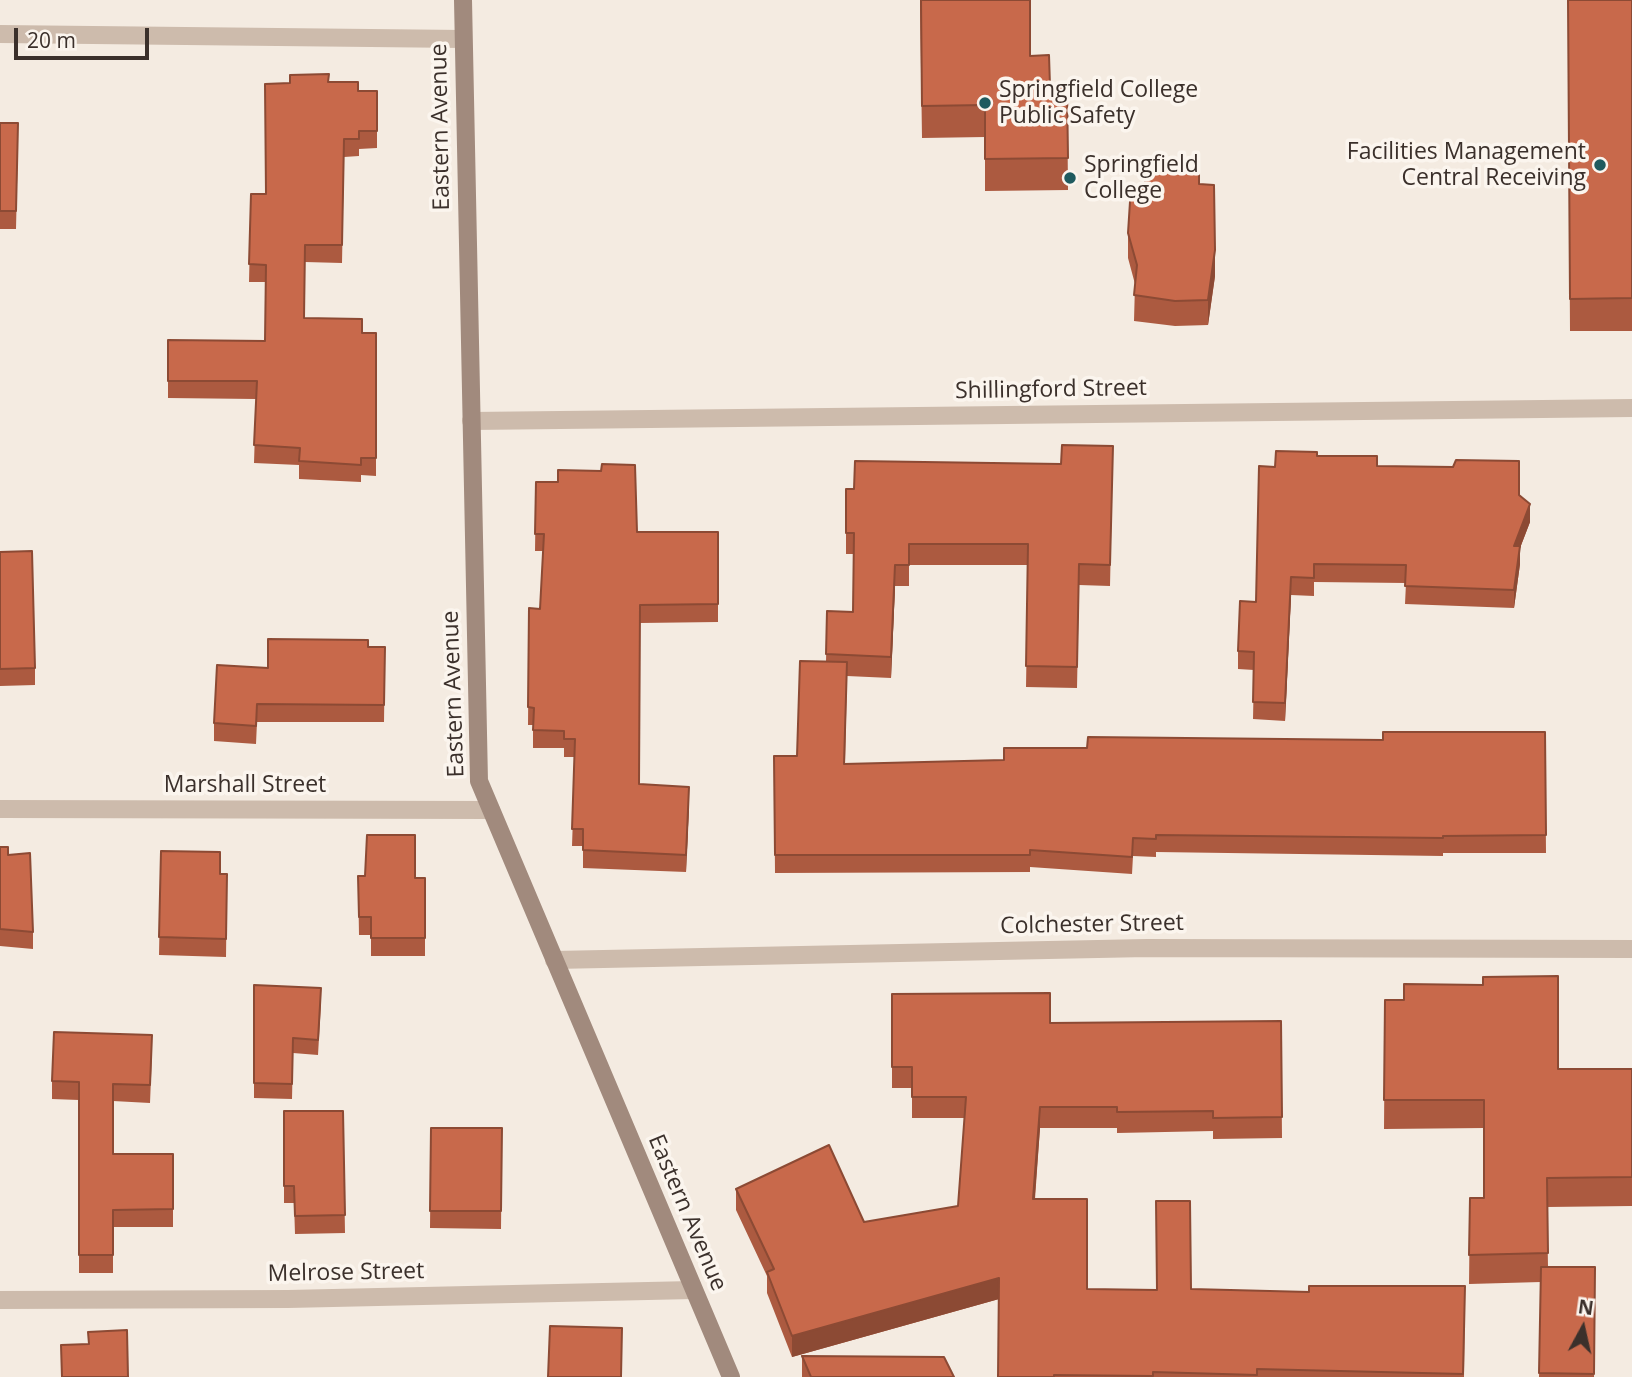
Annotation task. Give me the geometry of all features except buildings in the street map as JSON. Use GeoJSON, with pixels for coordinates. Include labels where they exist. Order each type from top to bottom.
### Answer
{"type":"FeatureCollection","features":[{"type":"Feature","properties":{"kind":"street","name":"Eastern Avenue"},"geometry":{"type":"LineString","coordinates":[[463,0],[479,781],[731,1377]]}},
{"type":"Feature","properties":{"kind":"street"},"geometry":{"type":"LineString","coordinates":[[0,34],[463,39]]}},
{"type":"Feature","properties":{"kind":"street","name":"Shillingford Street"},"geometry":{"type":"LineString","coordinates":[[471,421],[1632,408]]}},
{"type":"Feature","properties":{"kind":"street","name":"Marshall Street"},"geometry":{"type":"LineString","coordinates":[[0,809],[491,810]]}},
{"type":"Feature","properties":{"kind":"street","name":"Colchester Street"},"geometry":{"type":"LineString","coordinates":[[554,960],[1147,948],[1632,949]]}},
{"type":"Feature","properties":{"kind":"street","name":"Melrose Street"},"geometry":{"type":"LineString","coordinates":[[0,1300],[288,1299],[693,1290]]}},
{"type":"Feature","properties":{"kind":"place","name":"Springfield College Public Safety"},"geometry":{"type":"Point","coordinates":[985,103]}},
{"type":"Feature","properties":{"kind":"place","name":"Facilities Management Central Receiving"},"geometry":{"type":"Point","coordinates":[1600,165]}},
{"type":"Feature","properties":{"kind":"place","name":"Springfield College"},"geometry":{"type":"Point","coordinates":[1070,178]}}]}
